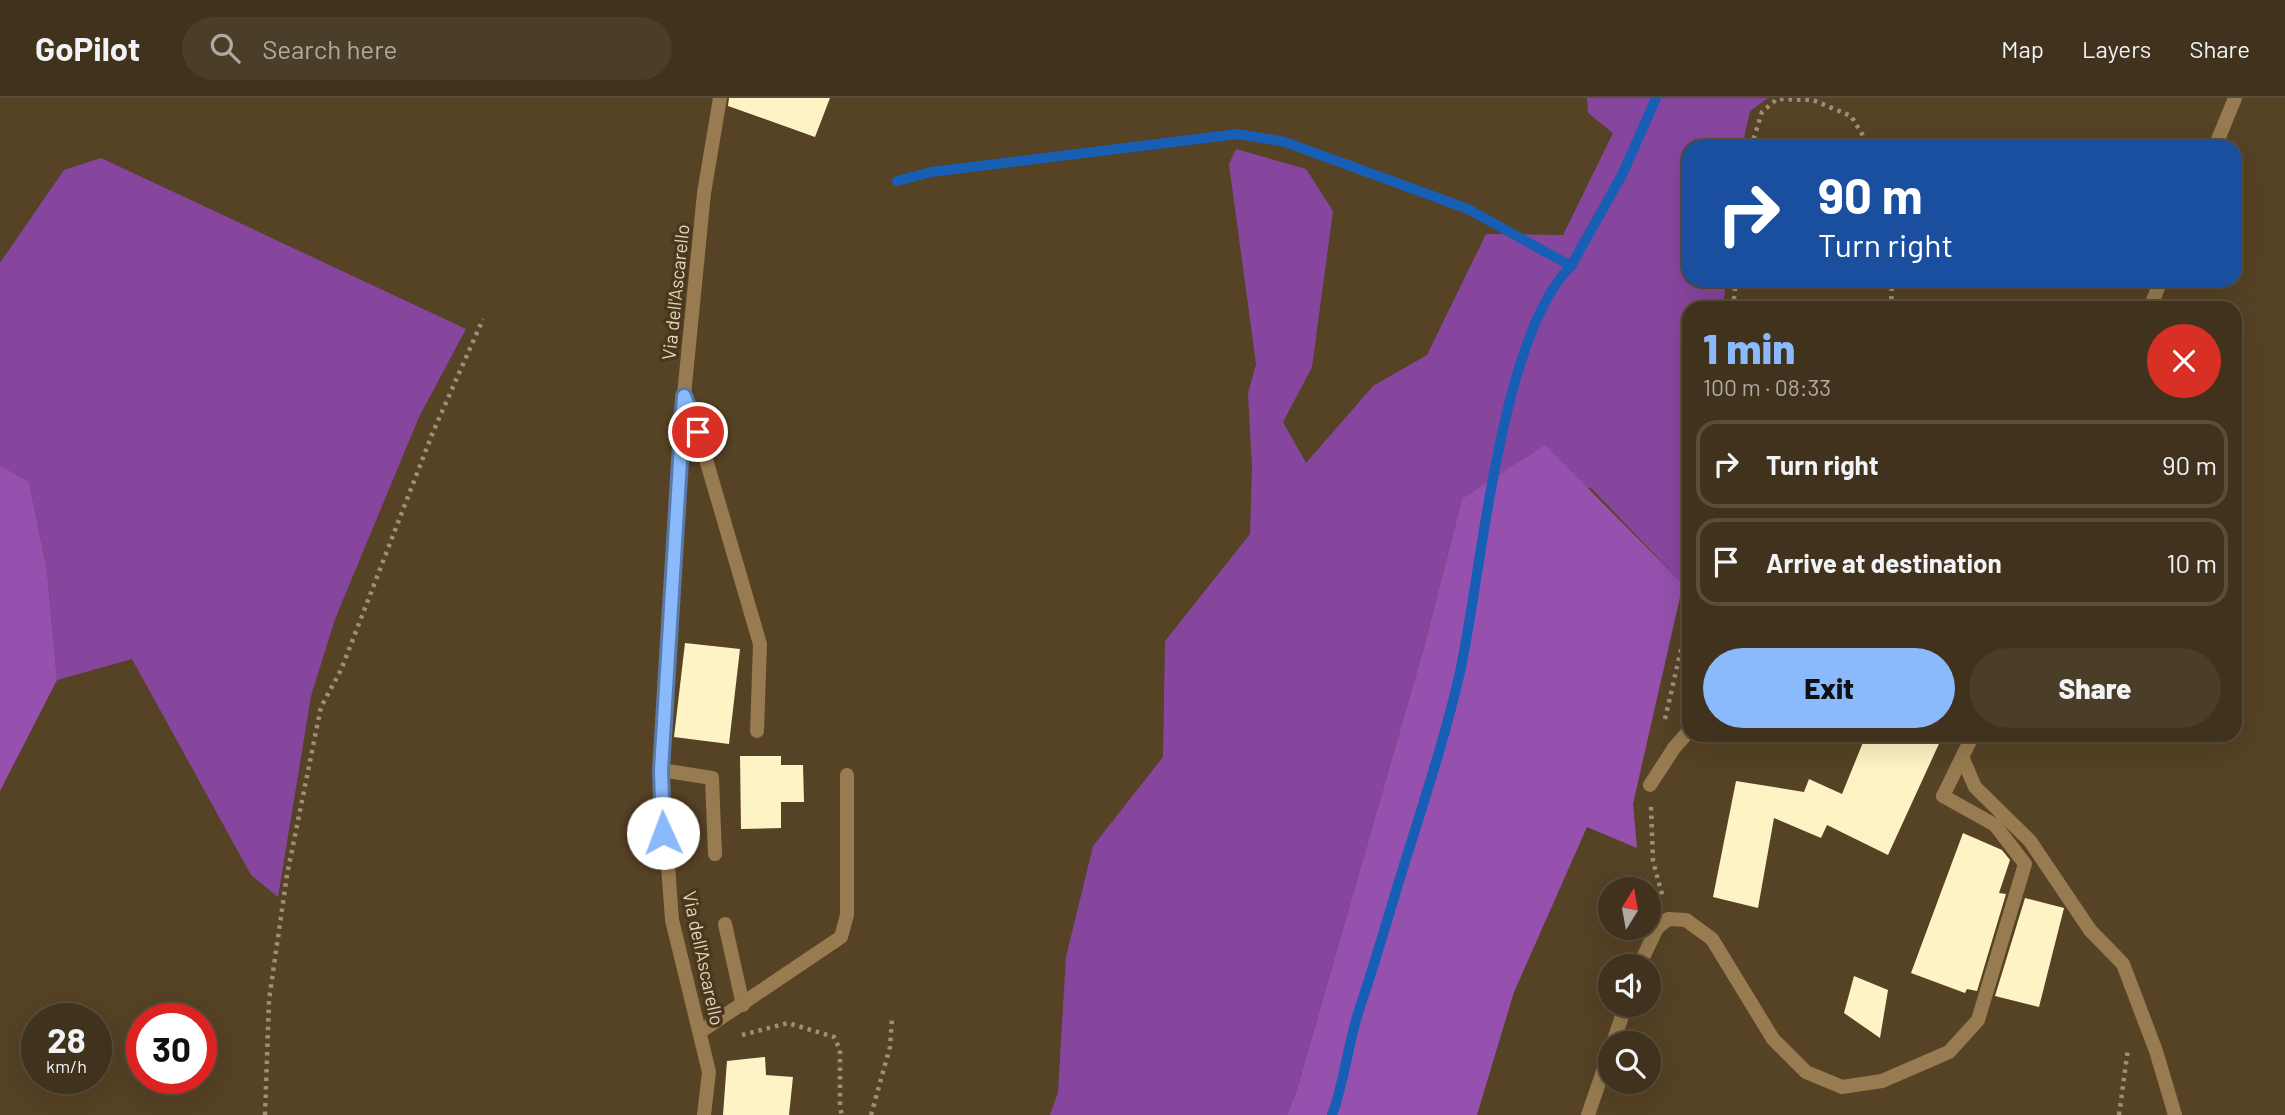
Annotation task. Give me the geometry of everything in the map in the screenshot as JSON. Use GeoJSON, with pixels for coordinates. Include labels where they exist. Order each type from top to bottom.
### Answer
{"type":"FeatureCollection","features":[{"type":"Feature","properties":{"kind":"street","name":"Via dell'Ascarello"},"geometry":{"type":"LineString","coordinates":[[704,1115],[709,1072],[672,920],[661,770],[684,396],[704,193],[720,98]]}},
{"type":"Feature","properties":{"kind":"street"},"geometry":{"type":"LineString","coordinates":[[2218,140],[2235,98]]}},
{"type":"Feature","properties":{"kind":"street"},"geometry":{"type":"LineString","coordinates":[[684,396],[698,432],[760,644],[757,731]]}},
{"type":"Feature","properties":{"kind":"street"},"geometry":{"type":"LineString","coordinates":[[1650,785],[1682,742]]}},
{"type":"Feature","properties":{"kind":"street"},"geometry":{"type":"LineString","coordinates":[[1645,954],[1657,928],[1668,919],[1686,920],[1712,939],[1773,1039],[1806,1072],[1842,1087],[1882,1080],[1948,1052],[1978,1020],[2025,864],[1995,825],[1943,796],[1970,742]]}},
{"type":"Feature","properties":{"kind":"street"},"geometry":{"type":"LineString","coordinates":[[1963,759],[1975,787],[2031,841],[2090,930],[2123,964],[2175,1115]]}},
{"type":"Feature","properties":{"kind":"street"},"geometry":{"type":"LineString","coordinates":[[661,770],[712,778],[715,854]]}},
{"type":"Feature","properties":{"kind":"street"},"geometry":{"type":"LineString","coordinates":[[702,1038],[743,1005],[841,937],[847,915],[847,775]]}},
{"type":"Feature","properties":{"kind":"street"},"geometry":{"type":"LineString","coordinates":[[726,925],[743,1005]]}},
{"type":"Feature","properties":{"kind":"street"},"geometry":{"type":"LineString","coordinates":[[1588,1115],[1598,1086]]}},
{"type":"Feature","properties":{"kind":"path"},"geometry":{"type":"LineString","coordinates":[[1753,140],[1762,112],[1777,99],[1813,100],[1851,116],[1866,140]]}},
{"type":"Feature","properties":{"kind":"path"},"geometry":{"type":"LineString","coordinates":[[265,1115],[269,1000],[287,875],[321,707],[341,670],[433,432],[482,319]]}},
{"type":"Feature","properties":{"kind":"path"},"geometry":{"type":"LineString","coordinates":[[2119,1115],[2136,1000]]}},
{"type":"Feature","properties":{"kind":"path"},"geometry":{"type":"LineString","coordinates":[[871,1115],[890,1047],[892,1019]]}},
{"type":"Feature","properties":{"kind":"path"},"geometry":{"type":"LineString","coordinates":[[702,1038],[788,1023],[834,1037],[840,1050],[842,1115]]}},
{"type":"Feature","properties":{"kind":"shaded area"},"geometry":{"type":"Polygon","coordinates":[[[1587,98],[1768,98],[1750,111],[1744,140],[1682,140],[1682,287],[1725,287],[1724,301],[1682,301],[1682,583],[1591,488],[1462,499],[1424,647],[1297,1089],[1287,1115],[1050,1115],[1058,1092],[1066,957],[1093,846],[1163,757],[1165,641],[1250,534],[1252,468],[1248,393],[1256,364],[1229,164],[1236,149],[1306,169],[1333,211],[1312,367],[1283,422],[1306,463],[1373,386],[1427,355],[1486,234],[1563,235],[1613,133],[1588,113],[1587,98]]]}},
{"type":"Feature","properties":{"kind":"shaded area"},"geometry":{"type":"Polygon","coordinates":[[[101,158],[466,329],[419,417],[335,619],[311,696],[278,897],[251,875],[132,659],[57,680],[47,571],[29,482],[0,465],[0,263],[64,170],[101,158]]]}},
{"type":"Feature","properties":{"kind":"shaded area"},"geometry":{"type":"Polygon","coordinates":[[[1545,445],[1682,583],[1633,804],[1637,848],[1587,827],[1514,992],[1477,1115],[1287,1115],[1297,1089],[1424,647],[1462,499],[1545,445]]]}},
{"type":"Feature","properties":{"kind":"shaded area"},"geometry":{"type":"Polygon","coordinates":[[[0,465],[29,482],[47,571],[57,680],[0,791],[0,465]]]}},
{"type":"Feature","properties":{"kind":"building"},"geometry":{"type":"Polygon","coordinates":[[[729,98],[830,98],[815,137],[728,106],[729,98]]]}},
{"type":"Feature","properties":{"kind":"building"},"geometry":{"type":"Polygon","coordinates":[[[685,643],[740,649],[729,744],[674,737],[685,643]]]}},
{"type":"Feature","properties":{"kind":"building"},"geometry":{"type":"Polygon","coordinates":[[[1863,742],[1940,742],[1888,855],[1827,825],[1821,838],[1774,818],[1758,908],[1713,897],[1736,781],[1804,792],[1809,779],[1842,794],[1863,742]]]}},
{"type":"Feature","properties":{"kind":"building"},"geometry":{"type":"Polygon","coordinates":[[[740,756],[781,756],[781,765],[803,765],[804,802],[781,802],[781,828],[741,829],[740,756]]]}},
{"type":"Feature","properties":{"kind":"building"},"geometry":{"type":"Polygon","coordinates":[[[1963,833],[2002,850],[2010,860],[1999,893],[2006,894],[1977,991],[1967,989],[1965,993],[1911,973],[1963,833]]]}},
{"type":"Feature","properties":{"kind":"building"},"geometry":{"type":"Polygon","coordinates":[[[2025,898],[2064,908],[2039,1007],[1995,996],[2025,898]]]}},
{"type":"Feature","properties":{"kind":"building"},"geometry":{"type":"Polygon","coordinates":[[[1854,976],[1888,990],[1880,1038],[1844,1013],[1854,976]]]}},
{"type":"Feature","properties":{"kind":"building"},"geometry":{"type":"Polygon","coordinates":[[[765,1057],[766,1075],[793,1077],[789,1115],[723,1115],[727,1061],[765,1057]]]}},
{"type":"Feature","properties":{"kind":"waterway"},"geometry":{"type":"LineString","coordinates":[[1332,1115],[1356,1020],[1454,697],[1497,457],[1510,398],[1527,344],[1547,299],[1571,266],[1623,173],[1656,98]]}},
{"type":"Feature","properties":{"kind":"waterway"},"geometry":{"type":"LineString","coordinates":[[897,181],[931,172],[1238,134],[1285,142],[1468,209],[1571,266]]}},
{"type":"Feature","properties":{"kind":"route"},"geometry":{"type":"LineString","coordinates":[[663,833],[661,770],[684,396],[698,432]]}}]}
